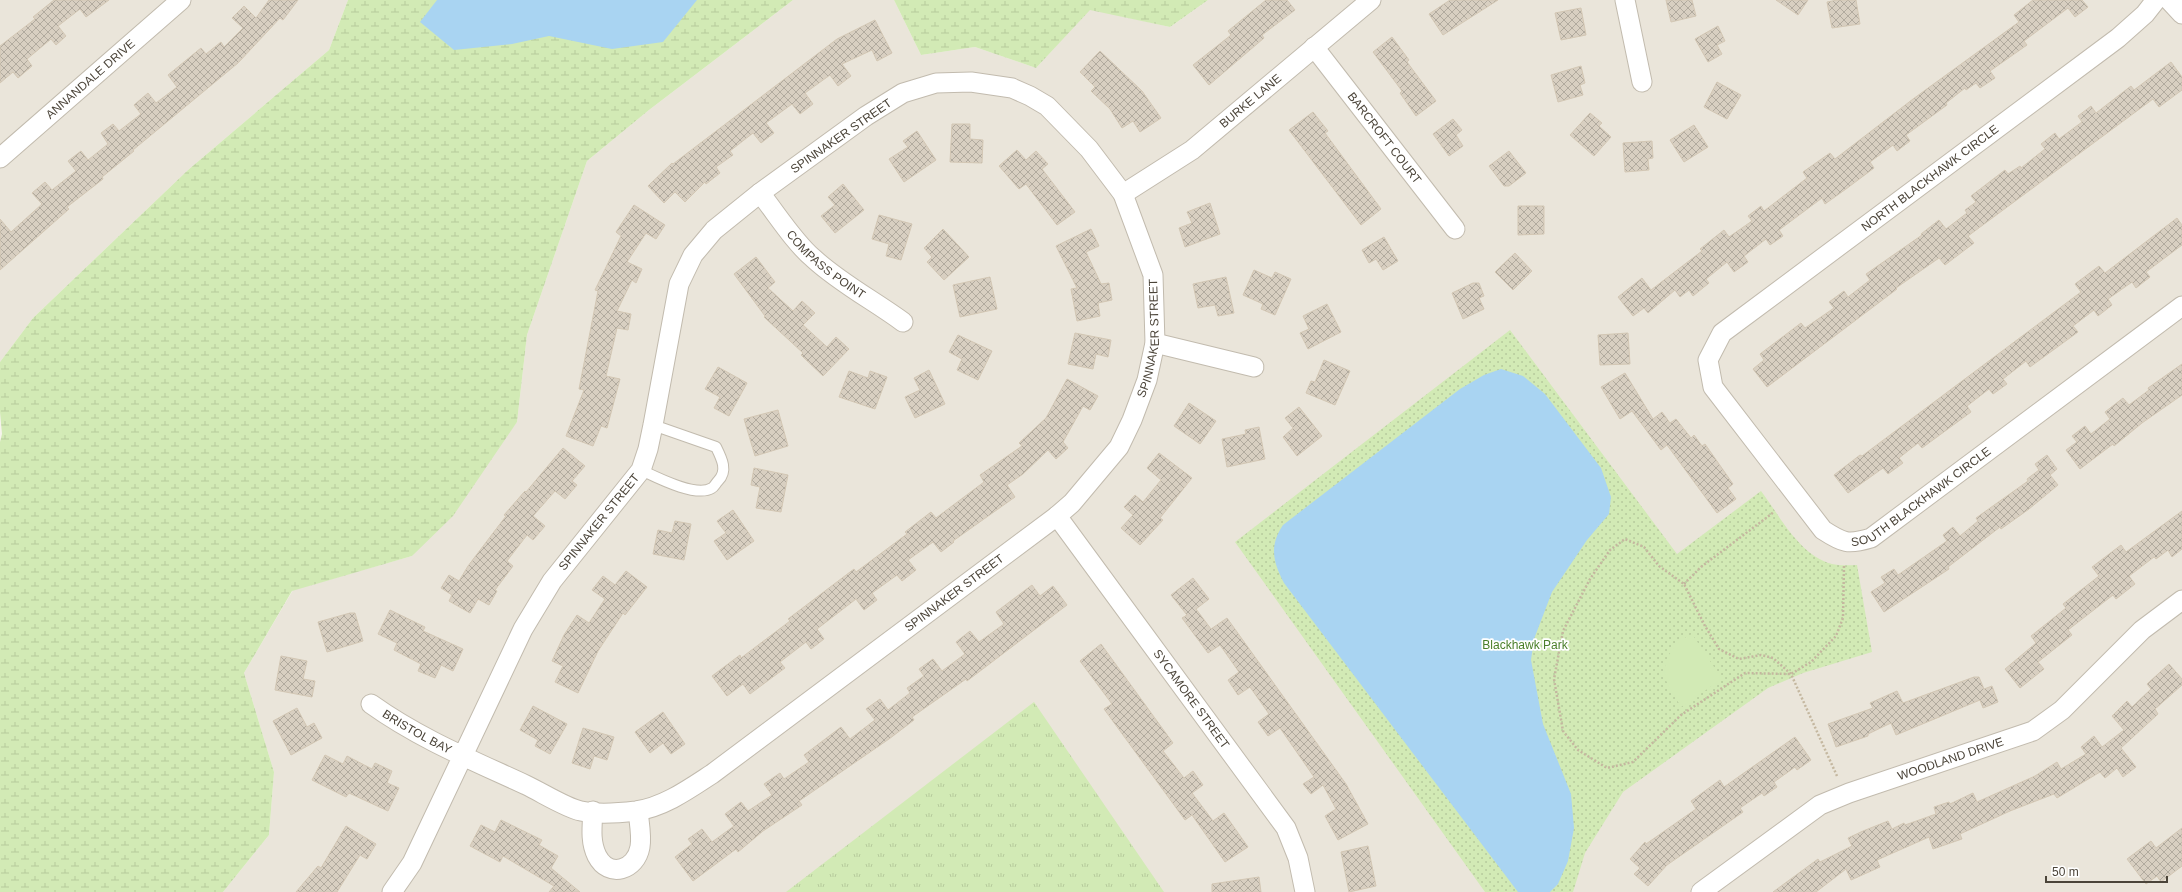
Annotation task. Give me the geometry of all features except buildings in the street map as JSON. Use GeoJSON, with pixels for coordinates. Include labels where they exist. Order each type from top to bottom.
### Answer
{"type":"FeatureCollection","features":[{"type":"Feature","properties":{"kind":"street","name":"ANNANDALE DRIVE"},"geometry":{"type":"LineString","coordinates":[[0,158],[181,0]]}},
{"type":"Feature","properties":{"kind":"street","name":"BURKE LANE"},"geometry":{"type":"LineString","coordinates":[[1123,194],[1192,150],[1371,0]]}},
{"type":"Feature","properties":{"kind":"street"},"geometry":{"type":"LineString","coordinates":[[1625,0],[1642,82]]}},
{"type":"Feature","properties":{"kind":"street","name":"NORTH BLACKHAWK CIRCLE"},"geometry":{"type":"LineString","coordinates":[[1708,360],[1722,333],[2118,38],[2145,14],[2156,0]]}},
{"type":"Feature","properties":{"kind":"street"},"geometry":{"type":"LineString","coordinates":[[2169,0],[2182,14]]}},
{"type":"Feature","properties":{"kind":"street","name":"BARCROFT COURT"},"geometry":{"type":"LineString","coordinates":[[1314,47],[1455,229]]}},
{"type":"Feature","properties":{"kind":"street","name":"SPINNAKER STREET"},"geometry":{"type":"LineString","coordinates":[[392,892],[412,863],[523,629],[552,581],[641,470],[648,449],[653,425],[679,284],[693,255],[714,230],[760,193],[866,116],[903,93],[936,83],[972,82],[1012,88],[1046,106],[1089,149],[1123,194],[1142,242],[1152,275],[1155,343],[1147,380],[1119,447],[1078,498],[1057,516],[712,774],[666,801],[638,811],[581,811],[464,756]]}},
{"type":"Feature","properties":{"kind":"street","name":"COMPASS POINT"},"geometry":{"type":"LineString","coordinates":[[760,193],[811,257],[839,281],[872,300],[903,322]]}},
{"type":"Feature","properties":{"kind":"street","name":"SOUTH BLACKHAWK CIRCLE"},"geometry":{"type":"LineString","coordinates":[[1708,360],[1713,387],[1823,530],[1840,542],[1854,544],[1871,538],[2182,306]]}},
{"type":"Feature","properties":{"kind":"street"},"geometry":{"type":"LineString","coordinates":[[1155,343],[1254,367]]}},
{"type":"Feature","properties":{"kind":"street","name":"SYCAMORE STREET"},"geometry":{"type":"LineString","coordinates":[[1057,516],[1286,828],[1298,858],[1305,892]]}},
{"type":"Feature","properties":{"kind":"street","name":"WOODLAND DRIVE"},"geometry":{"type":"LineString","coordinates":[[1701,892],[1820,805],[1849,793],[2033,731],[2062,710],[2142,630],[2182,600]]}},
{"type":"Feature","properties":{"kind":"street","name":"BRISTOL BAY"},"geometry":{"type":"LineString","coordinates":[[371,704],[401,725],[438,746],[464,756]]}},
{"type":"Feature","properties":{"kind":"street"},"geometry":{"type":"LineString","coordinates":[[593,811],[594,848],[602,864],[609,869],[617,870],[632,865],[637,858],[641,839],[638,811]]}},
{"type":"Feature","properties":{"kind":"lane"},"geometry":{"type":"LineString","coordinates":[[641,470],[667,482],[699,491],[711,489],[721,478],[724,463],[716,447],[653,425]]}},
{"type":"Feature","properties":{"kind":"path"},"geometry":{"type":"LineString","coordinates":[[1684,584],[1701,567],[1774,512]]}},
{"type":"Feature","properties":{"kind":"path"},"geometry":{"type":"LineString","coordinates":[[1837,776],[1791,674],[1773,658],[1761,655],[1739,659],[1719,649],[1684,584],[1659,566],[1644,547],[1625,539],[1610,550],[1590,579],[1563,631],[1554,680],[1563,732],[1578,750],[1607,768],[1633,762],[1681,715],[1745,673],[1791,674],[1811,662],[1836,636],[1843,618],[1844,566]]}},
{"type":"Feature","properties":{"kind":"shaded area"},"geometry":{"type":"Polygon","coordinates":[[[0,0],[348,0],[329,50],[188,170],[33,318],[0,362],[0,0]]]}},
{"type":"Feature","properties":{"kind":"shaded area"},"geometry":{"type":"Polygon","coordinates":[[[793,0],[894,0],[921,55],[975,47],[1036,68],[1090,9],[1170,27],[1208,0],[2182,0],[2182,892],[223,892],[269,835],[274,772],[244,673],[293,590],[412,556],[517,422],[527,335],[587,161],[649,110],[793,0]]]}},
{"type":"Feature","properties":{"kind":"green space"},"geometry":{"type":"Polygon","coordinates":[[[348,0],[793,0],[649,110],[587,161],[527,335],[517,422],[453,516],[412,556],[292,591],[244,673],[274,772],[269,835],[223,892],[0,892],[0,442],[2,434],[0,412],[0,362],[33,318],[188,170],[329,50],[348,0]]]}},
{"type":"Feature","properties":{"kind":"green space"},"geometry":{"type":"Polygon","coordinates":[[[894,0],[1208,0],[1170,27],[1090,10],[1036,68],[975,47],[921,55],[894,0]]]}},
{"type":"Feature","properties":{"kind":"green space","name":"Blackhawk Park"},"geometry":{"type":"Polygon","coordinates":[[[1510,330],[1677,554],[1761,491],[1791,534],[1810,552],[1820,559],[1832,564],[1857,565],[1872,652],[1803,673],[1768,688],[1623,792],[1585,853],[1573,892],[1485,892],[1235,542],[1510,330]]]}},
{"type":"Feature","properties":{"kind":"green space"},"geometry":{"type":"Polygon","coordinates":[[[1692,634],[1722,679],[1681,707],[1665,677],[1666,662],[1673,648],[1692,634]]]}},
{"type":"Feature","properties":{"kind":"green space"},"geometry":{"type":"Polygon","coordinates":[[[1034,702],[1164,892],[786,892],[1034,702]]]}},
{"type":"Feature","properties":{"kind":"water"},"geometry":{"type":"Polygon","coordinates":[[[437,0],[697,0],[663,42],[612,49],[549,36],[512,44],[454,50],[420,22],[437,0]]]}},
{"type":"Feature","properties":{"kind":"water"},"geometry":{"type":"Polygon","coordinates":[[[1501,369],[1523,376],[1545,394],[1601,468],[1611,497],[1609,514],[1587,540],[1552,592],[1534,639],[1531,660],[1543,724],[1571,794],[1574,828],[1568,861],[1558,884],[1550,892],[1518,892],[1284,583],[1277,568],[1274,554],[1276,540],[1283,525],[1460,389],[1484,375],[1501,369]]]}}]}
